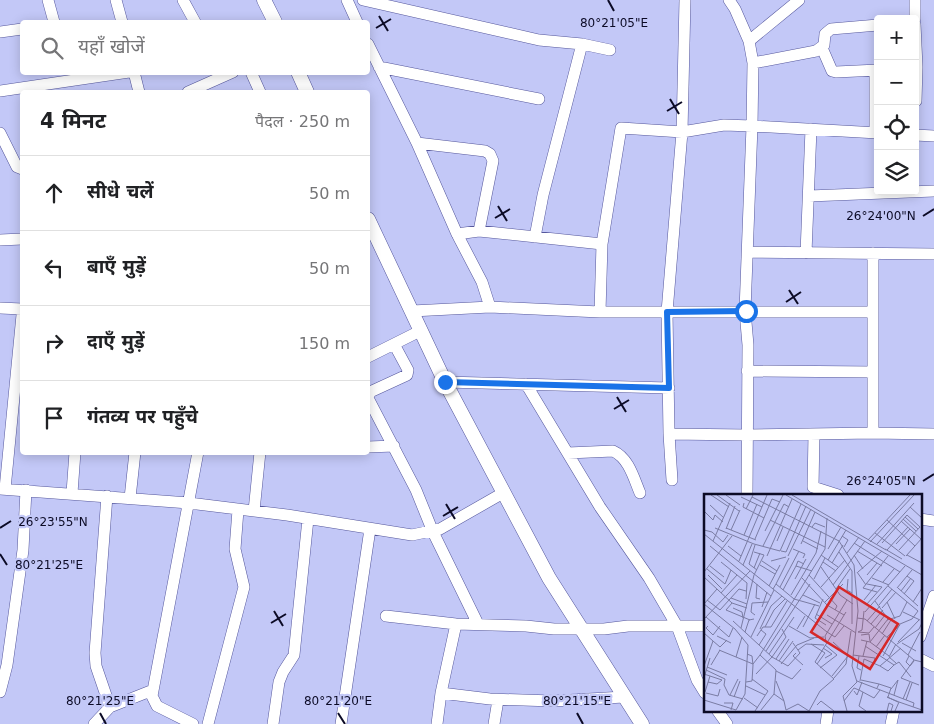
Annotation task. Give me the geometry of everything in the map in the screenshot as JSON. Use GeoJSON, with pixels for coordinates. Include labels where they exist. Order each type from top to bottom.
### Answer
{"type":"FeatureCollection","features":[{"type":"Feature","properties":{"kind":"street"},"geometry":{"type":"LineString","coordinates":[[48,0],[53,20]]}},
{"type":"Feature","properties":{"kind":"street"},"geometry":{"type":"LineString","coordinates":[[116,0],[121,20]]}},
{"type":"Feature","properties":{"kind":"street"},"geometry":{"type":"LineString","coordinates":[[183,0],[194,20]]}},
{"type":"Feature","properties":{"kind":"street"},"geometry":{"type":"LineString","coordinates":[[264,0],[274,20]]}},
{"type":"Feature","properties":{"kind":"street"},"geometry":{"type":"LineString","coordinates":[[347,0],[356,20]]}},
{"type":"Feature","properties":{"kind":"street"},"geometry":{"type":"LineString","coordinates":[[363,0],[539,40],[582,44],[610,50]]}},
{"type":"Feature","properties":{"kind":"street"},"geometry":{"type":"LineString","coordinates":[[672,480],[669,434],[667,312],[682,132],[685,0]]}},
{"type":"Feature","properties":{"kind":"street"},"geometry":{"type":"LineString","coordinates":[[729,0],[735,8],[749,41],[753,63],[746,311],[747,494]]}},
{"type":"Feature","properties":{"kind":"street"},"geometry":{"type":"LineString","coordinates":[[749,41],[799,0]]}},
{"type":"Feature","properties":{"kind":"street"},"geometry":{"type":"LineString","coordinates":[[914,0],[915,15]]}},
{"type":"Feature","properties":{"kind":"street"},"geometry":{"type":"LineString","coordinates":[[753,63],[816,51],[822,48],[825,34],[831,29],[874,25]]}},
{"type":"Feature","properties":{"kind":"street"},"geometry":{"type":"LineString","coordinates":[[0,32],[20,29]]}},
{"type":"Feature","properties":{"kind":"street"},"geometry":{"type":"LineString","coordinates":[[535,237],[543,195],[582,44]]}},
{"type":"Feature","properties":{"kind":"street"},"geometry":{"type":"LineString","coordinates":[[822,48],[832,71],[874,70]]}},
{"type":"Feature","properties":{"kind":"street"},"geometry":{"type":"LineString","coordinates":[[370,49],[418,143],[458,234],[482,282],[490,307]]}},
{"type":"Feature","properties":{"kind":"street"},"geometry":{"type":"LineString","coordinates":[[378,67],[539,99]]}},
{"type":"Feature","properties":{"kind":"street"},"geometry":{"type":"LineString","coordinates":[[0,91],[49,88],[67,77],[92,75]]}},
{"type":"Feature","properties":{"kind":"street"},"geometry":{"type":"LineString","coordinates":[[135,75],[138,90]]}},
{"type":"Feature","properties":{"kind":"street"},"geometry":{"type":"LineString","coordinates":[[252,75],[259,90]]}},
{"type":"Feature","properties":{"kind":"street"},"geometry":{"type":"LineString","coordinates":[[299,75],[306,90]]}},
{"type":"Feature","properties":{"kind":"street"},"geometry":{"type":"LineString","coordinates":[[192,90],[218,77]]}},
{"type":"Feature","properties":{"kind":"street"},"geometry":{"type":"LineString","coordinates":[[217,90],[218,77]]}},
{"type":"Feature","properties":{"kind":"street"},"geometry":{"type":"LineString","coordinates":[[600,312],[602,244],[622,128],[682,132],[724,125],[874,132]]}},
{"type":"Feature","properties":{"kind":"street"},"geometry":{"type":"LineString","coordinates":[[806,252],[811,129]]}},
{"type":"Feature","properties":{"kind":"street"},"geometry":{"type":"LineString","coordinates":[[0,133],[17,167],[20,168]]}},
{"type":"Feature","properties":{"kind":"street"},"geometry":{"type":"LineString","coordinates":[[919,135],[934,136]]}},
{"type":"Feature","properties":{"kind":"street"},"geometry":{"type":"LineString","coordinates":[[418,143],[485,151],[490,154],[493,161],[479,231]]}},
{"type":"Feature","properties":{"kind":"street"},"geometry":{"type":"LineString","coordinates":[[808,196],[934,191]]}},
{"type":"Feature","properties":{"kind":"street"},"geometry":{"type":"LineString","coordinates":[[370,224],[445,382],[549,578],[642,724]]}},
{"type":"Feature","properties":{"kind":"street"},"geometry":{"type":"LineString","coordinates":[[458,234],[479,231],[602,244]]}},
{"type":"Feature","properties":{"kind":"street"},"geometry":{"type":"LineString","coordinates":[[0,240],[20,239]]}},
{"type":"Feature","properties":{"kind":"street"},"geometry":{"type":"LineString","coordinates":[[748,252],[934,254]]}},
{"type":"Feature","properties":{"kind":"street"},"geometry":{"type":"LineString","coordinates":[[873,253],[873,433]]}},
{"type":"Feature","properties":{"kind":"street"},"geometry":{"type":"LineString","coordinates":[[412,311],[490,307],[600,312],[873,312]]}},
{"type":"Feature","properties":{"kind":"street"},"geometry":{"type":"LineString","coordinates":[[0,308],[20,309]]}},
{"type":"Feature","properties":{"kind":"street"},"geometry":{"type":"LineString","coordinates":[[370,356],[420,331]]}},
{"type":"Feature","properties":{"kind":"street"},"geometry":{"type":"LineString","coordinates":[[20,332],[2,489],[189,503],[412,535],[432,532],[503,493]]}},
{"type":"Feature","properties":{"kind":"street"},"geometry":{"type":"LineString","coordinates":[[370,392],[407,375],[408,370],[394,344]]}},
{"type":"Feature","properties":{"kind":"street"},"geometry":{"type":"LineString","coordinates":[[747,371],[873,372]]}},
{"type":"Feature","properties":{"kind":"street"},"geometry":{"type":"LineString","coordinates":[[445,382],[669,388]]}},
{"type":"Feature","properties":{"kind":"street"},"geometry":{"type":"LineString","coordinates":[[526,384],[600,506],[649,578],[676,626],[697,680],[704,690]]}},
{"type":"Feature","properties":{"kind":"street"},"geometry":{"type":"LineString","coordinates":[[370,402],[416,490],[432,532],[478,624]]}},
{"type":"Feature","properties":{"kind":"street"},"geometry":{"type":"LineString","coordinates":[[669,434],[934,434]]}},
{"type":"Feature","properties":{"kind":"street"},"geometry":{"type":"LineString","coordinates":[[814,434],[813,491],[832,494]]}},
{"type":"Feature","properties":{"kind":"street"},"geometry":{"type":"LineString","coordinates":[[370,447],[394,446]]}},
{"type":"Feature","properties":{"kind":"street"},"geometry":{"type":"LineString","coordinates":[[568,453],[613,451],[619,454],[624,459],[640,493]]}},
{"type":"Feature","properties":{"kind":"street"},"geometry":{"type":"LineString","coordinates":[[72,494],[74,455]]}},
{"type":"Feature","properties":{"kind":"street"},"geometry":{"type":"LineString","coordinates":[[130,498],[134,455]]}},
{"type":"Feature","properties":{"kind":"street"},"geometry":{"type":"LineString","coordinates":[[193,724],[157,706],[152,696],[197,455]]}},
{"type":"Feature","properties":{"kind":"street"},"geometry":{"type":"LineString","coordinates":[[254,511],[260,455]]}},
{"type":"Feature","properties":{"kind":"street"},"geometry":{"type":"LineString","coordinates":[[0,692],[7,665],[23,550],[26,490]]}},
{"type":"Feature","properties":{"kind":"street"},"geometry":{"type":"LineString","coordinates":[[106,496],[95,653],[96,666],[110,707]]}},
{"type":"Feature","properties":{"kind":"street"},"geometry":{"type":"LineString","coordinates":[[208,724],[244,587],[235,549],[238,510]]}},
{"type":"Feature","properties":{"kind":"street"},"geometry":{"type":"LineString","coordinates":[[273,724],[282,672],[294,655],[308,519]]}},
{"type":"Feature","properties":{"kind":"street"},"geometry":{"type":"LineString","coordinates":[[341,724],[370,529]]}},
{"type":"Feature","properties":{"kind":"street"},"geometry":{"type":"LineString","coordinates":[[922,631],[934,596]]}},
{"type":"Feature","properties":{"kind":"street"},"geometry":{"type":"LineString","coordinates":[[386,616],[456,624],[526,626],[554,629],[604,629],[628,626],[704,626]]}},
{"type":"Feature","properties":{"kind":"street"},"geometry":{"type":"LineString","coordinates":[[437,724],[441,693],[456,624]]}},
{"type":"Feature","properties":{"kind":"street"},"geometry":{"type":"LineString","coordinates":[[922,660],[934,666]]}},
{"type":"Feature","properties":{"kind":"street"},"geometry":{"type":"LineString","coordinates":[[94,724],[110,707],[153,690]]}},
{"type":"Feature","properties":{"kind":"street"},"geometry":{"type":"LineString","coordinates":[[441,693],[498,700],[554,701],[624,697]]}},
{"type":"Feature","properties":{"kind":"street"},"geometry":{"type":"LineString","coordinates":[[494,724],[498,700]]}},
{"type":"Feature","properties":{"kind":"street"},"geometry":{"type":"LineString","coordinates":[[718,712],[727,724]]}},
{"type":"Feature","properties":{"kind":"route"},"geometry":{"type":"LineString","coordinates":[[445,382],[669,388],[667,312],[746,311]]}}]}
